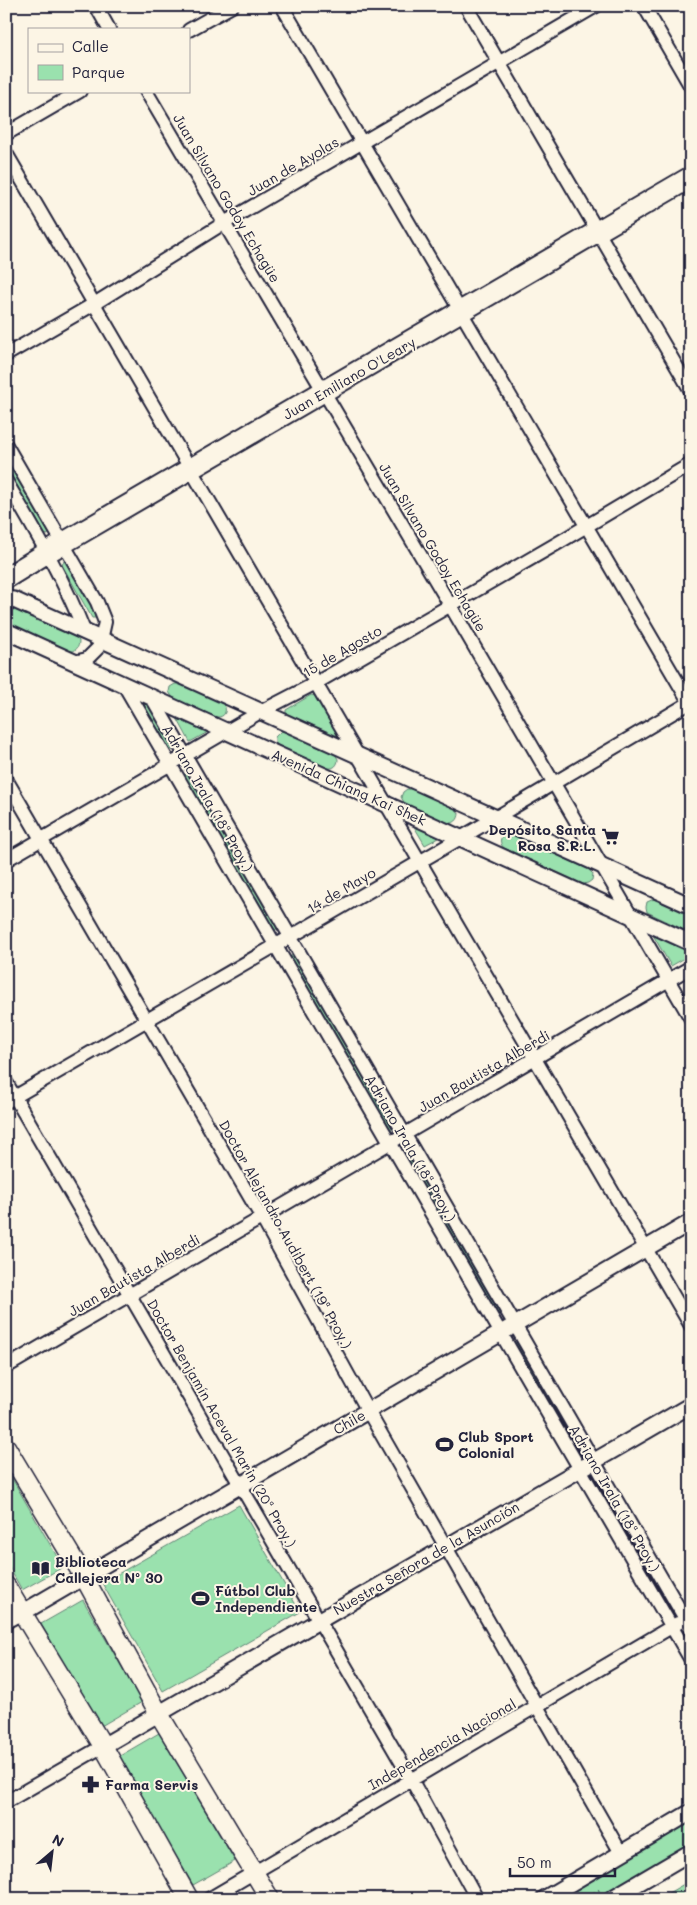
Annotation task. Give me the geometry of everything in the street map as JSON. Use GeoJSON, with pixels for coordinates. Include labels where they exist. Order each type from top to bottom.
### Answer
{"type":"FeatureCollection","features":[{"type":"Feature","properties":{"kind":"main road","name":"Juan Emiliano O'Leary"},"geometry":{"type":"LineString","coordinates":[[6,578],[691,177]]}},
{"type":"Feature","properties":{"kind":"main road"},"geometry":{"type":"LineString","coordinates":[[6,1447],[84,1577],[159,1714],[270,1899]]}},
{"type":"Feature","properties":{"kind":"main road"},"geometry":{"type":"LineString","coordinates":[[6,1586],[102,1746],[189,1899]]}},
{"type":"Feature","properties":{"kind":"street"},"geometry":{"type":"LineString","coordinates":[[96,6],[108,28]]}},
{"type":"Feature","properties":{"kind":"street"},"geometry":{"type":"LineString","coordinates":[[190,29],[232,6]]}},
{"type":"Feature","properties":{"kind":"street"},"geometry":{"type":"LineString","coordinates":[[282,6],[690,703]]}},
{"type":"Feature","properties":{"kind":"street"},"geometry":{"type":"LineString","coordinates":[[466,6],[691,391]]}},
{"type":"Feature","properties":{"kind":"street","name":"Juan de Ayolas"},"geometry":{"type":"LineString","coordinates":[[6,355],[94,304],[224,223],[596,6]]}},
{"type":"Feature","properties":{"kind":"street"},"geometry":{"type":"LineString","coordinates":[[644,6],[691,87]]}},
{"type":"Feature","properties":{"kind":"street"},"geometry":{"type":"LineString","coordinates":[[6,134],[78,92]]}},
{"type":"Feature","properties":{"kind":"street","name":"Juan Silvano Godoy Echagüe"},"geometry":{"type":"LineString","coordinates":[[147,92],[450,605],[691,1019]]}},
{"type":"Feature","properties":{"kind":"street"},"geometry":{"type":"LineString","coordinates":[[6,153],[691,1326]]}},
{"type":"Feature","properties":{"kind":"street"},"geometry":{"type":"LineString","coordinates":[[6,445],[56,548],[85,633]]}},
{"type":"Feature","properties":{"kind":"street","name":"15 de Agosto"},"geometry":{"type":"LineString","coordinates":[[6,860],[260,712],[316,684],[691,464]]}},
{"type":"Feature","properties":{"kind":"street"},"geometry":{"type":"LineString","coordinates":[[6,481],[98,602],[105,622],[104,632],[98,648],[87,659],[73,662]]}},
{"type":"Feature","properties":{"kind":"street"},"geometry":{"type":"LineString","coordinates":[[6,599],[14,600],[691,906]]}},
{"type":"Feature","properties":{"kind":"street","name":"Avenida Chiang Kai Shek"},"geometry":{"type":"LineString","coordinates":[[6,631],[691,943]]}},
{"type":"Feature","properties":{"kind":"street","name":"Adriano Irala (18ª Proy.)"},"geometry":{"type":"LineString","coordinates":[[124,685],[501,1333],[689,1621]]}},
{"type":"Feature","properties":{"kind":"street","name":"Adriano Irala (18ª Proy.)"},"geometry":{"type":"LineString","coordinates":[[152,698],[515,1325],[691,1660]]}},
{"type":"Feature","properties":{"kind":"street","name":"14 de Mayo"},"geometry":{"type":"LineString","coordinates":[[11,1100],[690,703]]}},
{"type":"Feature","properties":{"kind":"street","name":"Doctor Alejandro Audibert (19ª Proy.)"},"geometry":{"type":"LineString","coordinates":[[6,779],[262,1218],[368,1411],[621,1853]]}},
{"type":"Feature","properties":{"kind":"street","name":"Juan Bautista Alberdi"},"geometry":{"type":"LineString","coordinates":[[6,1367],[691,967]]}},
{"type":"Feature","properties":{"kind":"street","name":"Doctor Benjamín Aceval Marin (20ª Proy.)"},"geometry":{"type":"LineString","coordinates":[[6,1082],[11,1100],[130,1295],[411,1779],[477,1899]]}},
{"type":"Feature","properties":{"kind":"street","name":"Chile"},"geometry":{"type":"LineString","coordinates":[[6,1622],[691,1222]]}},
{"type":"Feature","properties":{"kind":"street","name":"Nuestra Señora de la Asunción"},"geometry":{"type":"LineString","coordinates":[[6,1802],[691,1405]]}},
{"type":"Feature","properties":{"kind":"street","name":"Independencia Nacional"},"geometry":{"type":"LineString","coordinates":[[209,1899],[672,1626],[689,1621]]}},
{"type":"Feature","properties":{"kind":"street"},"geometry":{"type":"LineString","coordinates":[[544,1899],[691,1812]]}},
{"type":"Feature","properties":{"kind":"street"},"geometry":{"type":"LineString","coordinates":[[611,1899],[691,1852]]}},
{"type":"Feature","properties":{"kind":"green space"},"geometry":{"type":"Polygon","coordinates":[[[6,458],[49,532],[48,535],[44,534],[6,468],[6,458]]]}},
{"type":"Feature","properties":{"kind":"green space"},"geometry":{"type":"Polygon","coordinates":[[[64,561],[97,615],[96,618],[92,618],[62,565],[64,561]]]}},
{"type":"Feature","properties":{"kind":"green space"},"geometry":{"type":"Polygon","coordinates":[[[6,605],[76,637],[79,641],[78,647],[74,651],[69,651],[6,623],[6,605]]]}},
{"type":"Feature","properties":{"kind":"green space"},"geometry":{"type":"Polygon","coordinates":[[[180,684],[223,703],[225,713],[222,716],[216,717],[173,698],[169,692],[170,687],[180,684]]]}},
{"type":"Feature","properties":{"kind":"green space"},"geometry":{"type":"Polygon","coordinates":[[[311,695],[316,696],[338,736],[286,714],[286,710],[311,695]]]}},
{"type":"Feature","properties":{"kind":"green space"},"geometry":{"type":"Polygon","coordinates":[[[144,702],[148,703],[174,747],[173,750],[169,750],[143,705],[144,702]]]}},
{"type":"Feature","properties":{"kind":"green space"},"geometry":{"type":"Polygon","coordinates":[[[178,718],[208,732],[190,742],[178,718]]]}},
{"type":"Feature","properties":{"kind":"green space"},"geometry":{"type":"Polygon","coordinates":[[[281,731],[335,754],[338,759],[336,765],[328,768],[279,746],[275,742],[275,737],[281,731]]]}},
{"type":"Feature","properties":{"kind":"green space"},"geometry":{"type":"Polygon","coordinates":[[[186,773],[190,775],[277,926],[276,930],[273,929],[185,778],[186,773]]]}},
{"type":"Feature","properties":{"kind":"green space"},"geometry":{"type":"Polygon","coordinates":[[[407,789],[413,789],[454,807],[459,813],[457,820],[448,823],[405,804],[401,797],[407,789]]]}},
{"type":"Feature","properties":{"kind":"green space"},"geometry":{"type":"Polygon","coordinates":[[[412,823],[439,836],[440,837],[425,845],[412,823]]]}},
{"type":"Feature","properties":{"kind":"green space"},"geometry":{"type":"Polygon","coordinates":[[[508,833],[588,869],[593,874],[592,880],[583,884],[504,848],[501,839],[503,835],[508,833]]]}},
{"type":"Feature","properties":{"kind":"green space"},"geometry":{"type":"Polygon","coordinates":[[[654,899],[691,915],[691,933],[647,912],[647,902],[654,899]]]}},
{"type":"Feature","properties":{"kind":"green space"},"geometry":{"type":"Polygon","coordinates":[[[653,935],[689,951],[690,955],[671,966],[653,935]]]}},
{"type":"Feature","properties":{"kind":"green space"},"geometry":{"type":"Polygon","coordinates":[[[292,955],[295,957],[393,1126],[392,1129],[389,1130],[290,959],[292,955]]]}},
{"type":"Feature","properties":{"kind":"green space"},"geometry":{"type":"Polygon","coordinates":[[[406,1152],[500,1311],[498,1315],[404,1154],[406,1152]]]}},
{"type":"Feature","properties":{"kind":"green space"},"geometry":{"type":"Polygon","coordinates":[[[517,1342],[581,1451],[580,1454],[577,1454],[514,1344],[517,1342]]]}},
{"type":"Feature","properties":{"kind":"green space"},"geometry":{"type":"Polygon","coordinates":[[[6,1468],[63,1567],[22,1590],[6,1562],[6,1468]]]}},
{"type":"Feature","properties":{"kind":"green space"},"geometry":{"type":"Polygon","coordinates":[[[591,1472],[594,1473],[675,1613],[673,1617],[589,1474],[591,1472]]]}},
{"type":"Feature","properties":{"kind":"green space","name":"Fútbol Club Independiente"},"geometry":{"type":"Polygon","coordinates":[[[239,1505],[300,1612],[163,1691],[102,1583],[239,1505]]]}},
{"type":"Feature","properties":{"kind":"green space"},"geometry":{"type":"Polygon","coordinates":[[[83,1600],[142,1702],[101,1726],[41,1624],[83,1600]]]}},
{"type":"Feature","properties":{"kind":"green space"},"geometry":{"type":"Polygon","coordinates":[[[159,1733],[235,1861],[193,1885],[118,1757],[159,1733]]]}},
{"type":"Feature","properties":{"kind":"green space"},"geometry":{"type":"Polygon","coordinates":[[[691,1822],[691,1842],[595,1899],[561,1899],[691,1822]]]}},
{"type":"Feature","properties":{"kind":"green space"},"geometry":{"type":"Polygon","coordinates":[[[691,1880],[691,1899],[658,1899],[691,1880]]]}},
{"type":"Feature","properties":{"kind":"place","name":"Depósito Santa Rosa S.R.L."},"geometry":{"type":"Point","coordinates":[610,837]}},
{"type":"Feature","properties":{"kind":"place","name":"Club Sport Colonial"},"geometry":{"type":"Point","coordinates":[444,1444]}},
{"type":"Feature","properties":{"kind":"place","name":"Biblioteca Callejera Nº 30"},"geometry":{"type":"Point","coordinates":[41,1569]}},
{"type":"Feature","properties":{"kind":"place","name":"Fútbol Club Independiente"},"geometry":{"type":"Point","coordinates":[201,1598]}},
{"type":"Feature","properties":{"kind":"place","name":"Farma Servis"},"geometry":{"type":"Point","coordinates":[91,1784]}}]}
